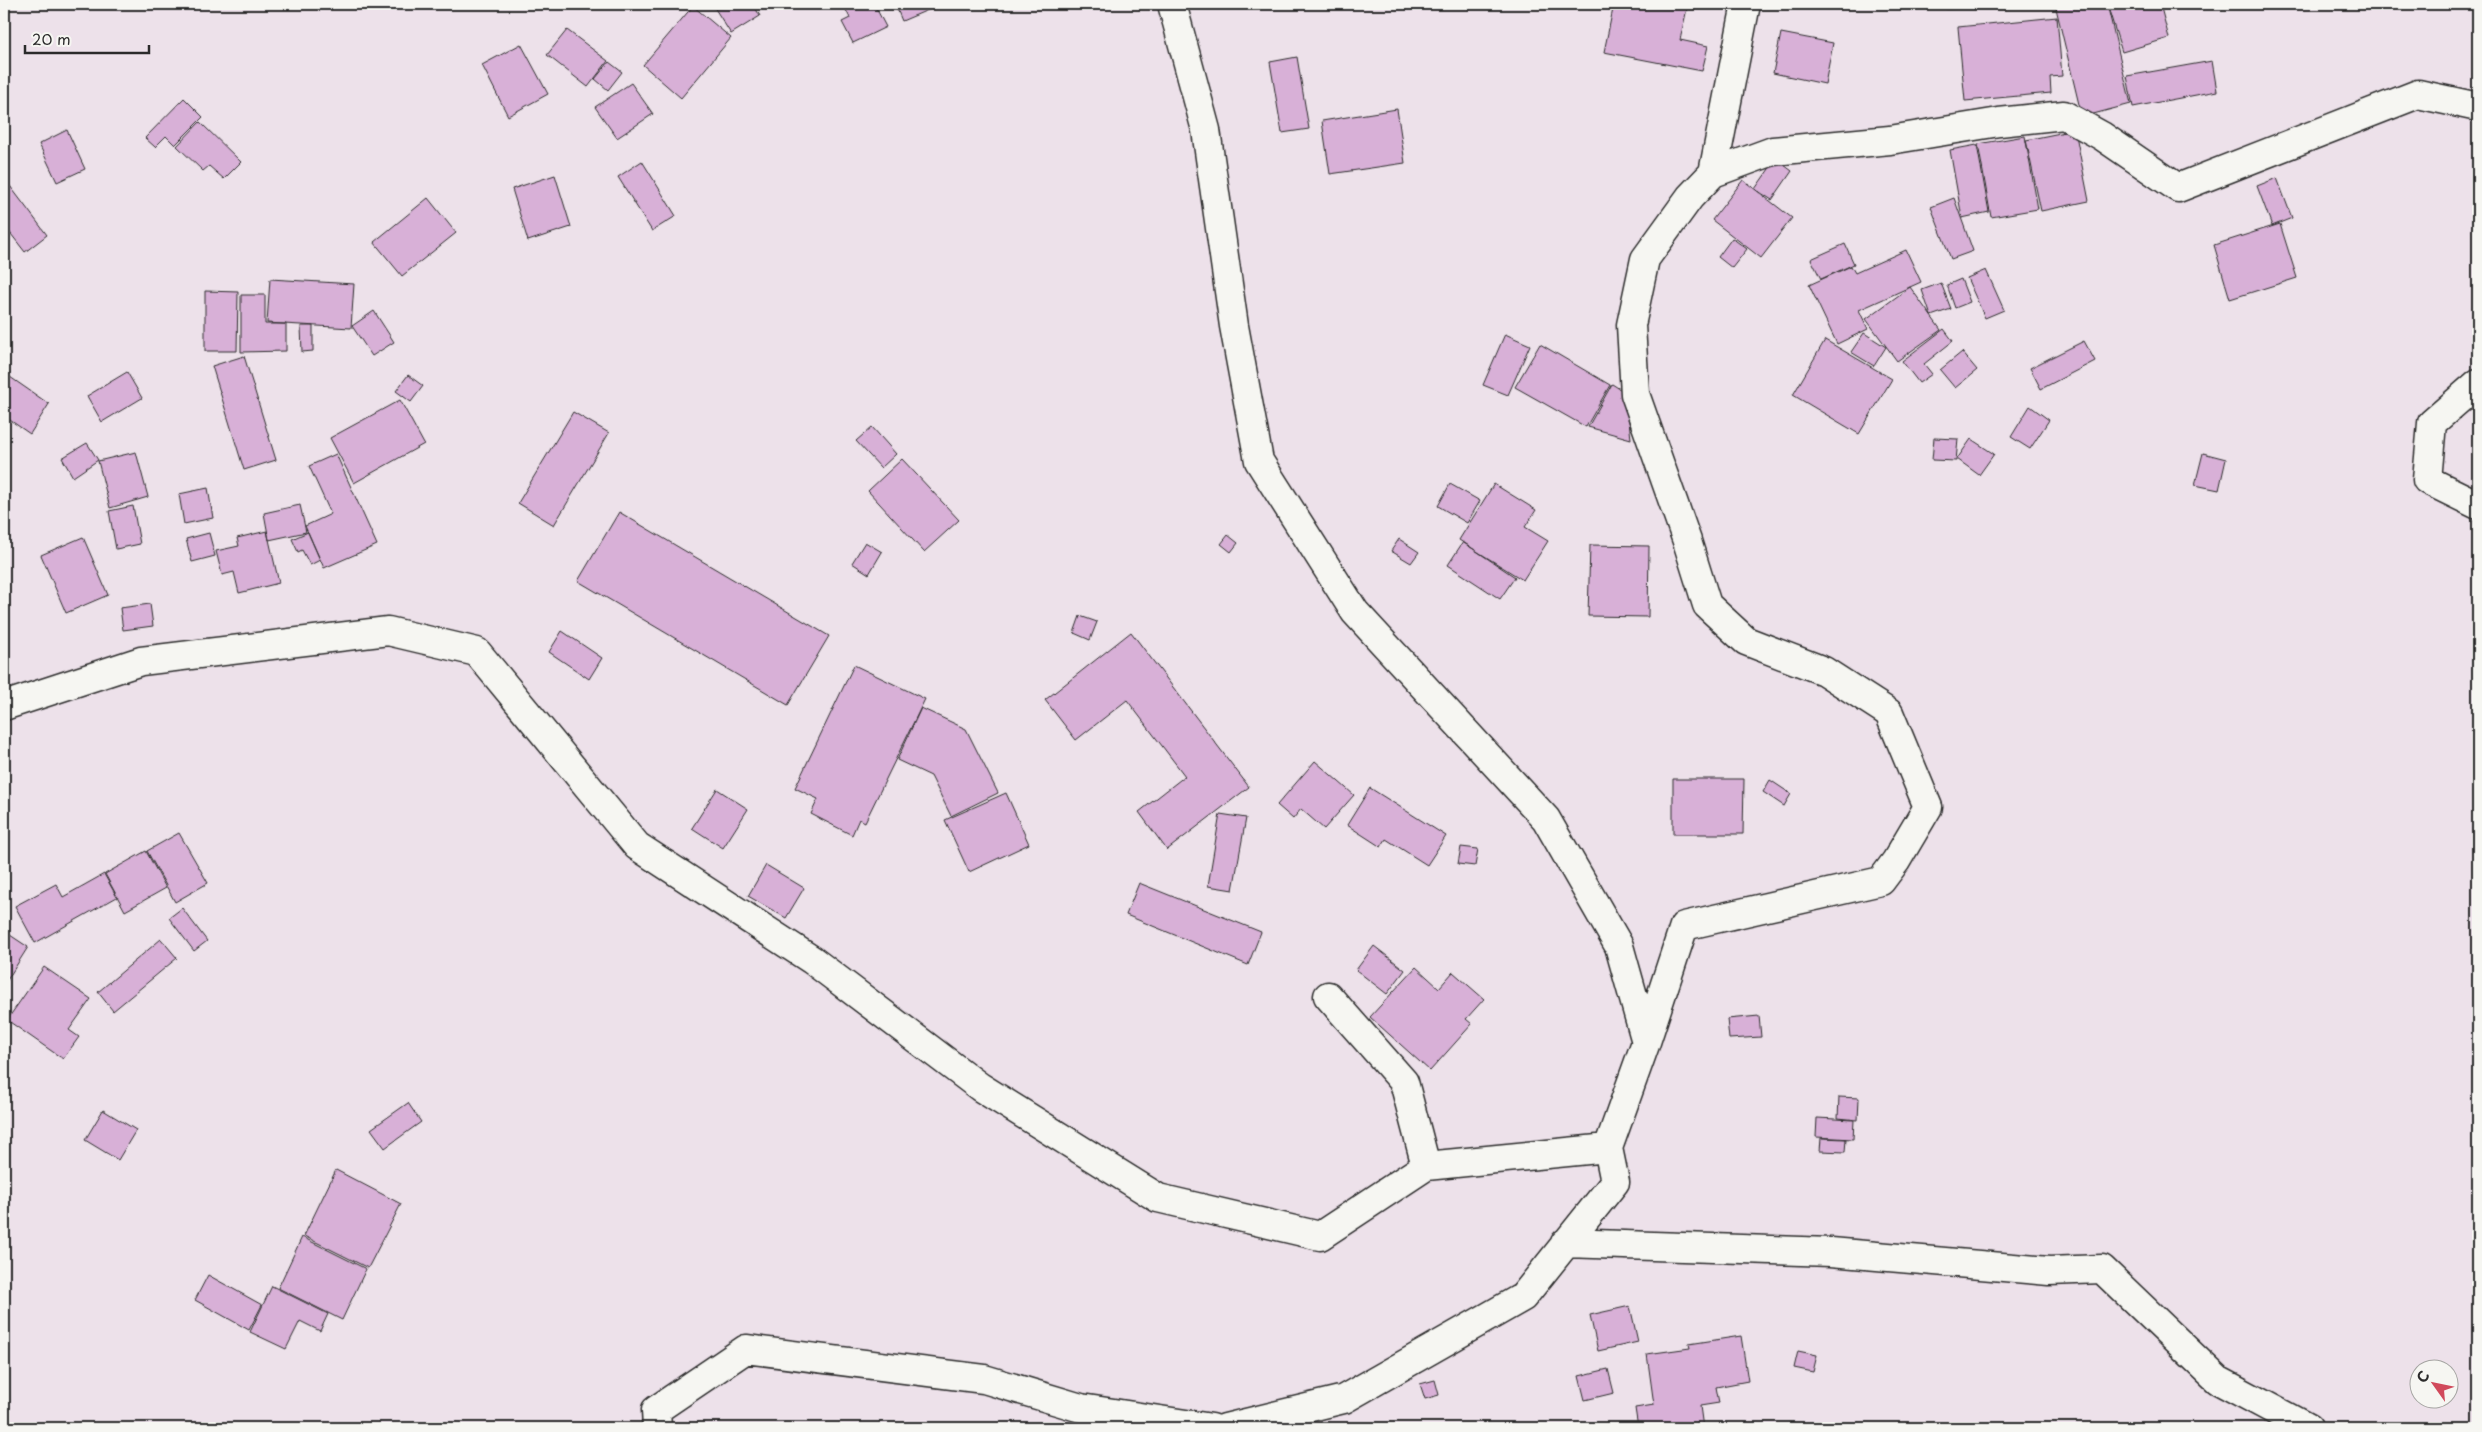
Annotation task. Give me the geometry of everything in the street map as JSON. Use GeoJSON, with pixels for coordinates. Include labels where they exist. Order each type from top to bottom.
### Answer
{"type":"FeatureCollection","features":[{"type":"Feature","properties":{"kind":"street"},"geometry":{"type":"LineString","coordinates":[[1172,4],[1206,130],[1234,326],[1259,461],[1355,612],[1546,819],[1619,946],[1646,1042]]}},
{"type":"Feature","properties":{"kind":"street"},"geometry":{"type":"LineString","coordinates":[[1713,173],[1746,4]]}},
{"type":"Feature","properties":{"kind":"street"},"geometry":{"type":"LineString","coordinates":[[1225,1428],[1344,1399],[1523,1297],[1615,1182],[1608,1148],[1646,1042],[1684,926],[1882,881],[1928,806],[1889,712],[1824,671],[1746,641],[1707,605],[1687,541],[1634,394],[1631,325],[1645,258],[1690,197],[1713,173],[1773,151],[1890,140],[1999,122],[2064,115],[2102,136],[2178,188],[2418,94],[2478,106]]}},
{"type":"Feature","properties":{"kind":"street"},"geometry":{"type":"LineString","coordinates":[[2478,383],[2432,423],[2427,480],[2478,505]]}},
{"type":"Feature","properties":{"kind":"street"},"geometry":{"type":"LineString","coordinates":[[4,706],[141,661],[388,631],[477,652],[637,846],[812,960],[980,1088],[1158,1198],[1320,1236],[1426,1166],[1608,1148]]}},
{"type":"Feature","properties":{"kind":"street"},"geometry":{"type":"LineString","coordinates":[[1328,996],[1404,1082],[1426,1166]]}},
{"type":"Feature","properties":{"kind":"street"},"geometry":{"type":"LineString","coordinates":[[1565,1243],[1831,1252],[2050,1271],[2102,1269],[2218,1380],[2308,1428]]}},
{"type":"Feature","properties":{"kind":"street"},"geometry":{"type":"LineString","coordinates":[[657,1428],[656,1410],[746,1349],[984,1379],[1081,1408],[1212,1428]]}},
{"type":"Feature","properties":{"kind":"building"},"geometry":{"type":"Polygon","coordinates":[[[721,4],[753,4],[760,16],[731,34],[714,7],[721,4]]]}},
{"type":"Feature","properties":{"kind":"building"},"geometry":{"type":"Polygon","coordinates":[[[843,4],[874,4],[886,27],[853,43],[842,22],[850,18],[843,4]]]}},
{"type":"Feature","properties":{"kind":"building"},"geometry":{"type":"Polygon","coordinates":[[[895,4],[942,4],[902,21],[895,4]]]}},
{"type":"Feature","properties":{"kind":"building"},"geometry":{"type":"Polygon","coordinates":[[[1614,4],[1688,4],[1680,40],[1708,46],[1702,71],[1604,52],[1614,4]]]}},
{"type":"Feature","properties":{"kind":"building"},"geometry":{"type":"Polygon","coordinates":[[[1946,4],[1974,4],[1974,8],[1946,9],[1946,4]]]}},
{"type":"Feature","properties":{"kind":"building"},"geometry":{"type":"Polygon","coordinates":[[[2055,4],[2107,4],[2131,104],[2082,117],[2055,4]]]}},
{"type":"Feature","properties":{"kind":"building"},"geometry":{"type":"Polygon","coordinates":[[[2107,4],[2160,4],[2169,38],[2122,52],[2107,4]]]}},
{"type":"Feature","properties":{"kind":"building"},"geometry":{"type":"Polygon","coordinates":[[[693,6],[731,38],[681,98],[643,65],[693,6]]]}},
{"type":"Feature","properties":{"kind":"building"},"geometry":{"type":"Polygon","coordinates":[[[2057,17],[2062,76],[2050,77],[2051,93],[1965,101],[1958,27],[2057,17]]]}},
{"type":"Feature","properties":{"kind":"building"},"geometry":{"type":"Polygon","coordinates":[[[567,30],[608,61],[588,87],[547,55],[567,30]]]}},
{"type":"Feature","properties":{"kind":"building"},"geometry":{"type":"Polygon","coordinates":[[[1781,33],[1833,43],[1825,84],[1773,73],[1781,33]]]}},
{"type":"Feature","properties":{"kind":"building"},"geometry":{"type":"Polygon","coordinates":[[[521,44],[548,94],[508,116],[482,65],[521,44]]]}},
{"type":"Feature","properties":{"kind":"building"},"geometry":{"type":"Polygon","coordinates":[[[1297,57],[1309,129],[1282,133],[1270,62],[1297,57]]]}},
{"type":"Feature","properties":{"kind":"building"},"geometry":{"type":"Polygon","coordinates":[[[2212,61],[2217,91],[2133,107],[2127,76],[2212,61]]]}},
{"type":"Feature","properties":{"kind":"building"},"geometry":{"type":"Polygon","coordinates":[[[609,62],[622,72],[608,90],[595,79],[609,62]]]}},
{"type":"Feature","properties":{"kind":"building"},"geometry":{"type":"Polygon","coordinates":[[[631,83],[653,114],[617,138],[595,107],[631,83]]]}},
{"type":"Feature","properties":{"kind":"building"},"geometry":{"type":"Polygon","coordinates":[[[184,98],[203,117],[175,145],[166,136],[155,147],[145,138],[184,98]]]}},
{"type":"Feature","properties":{"kind":"building"},"geometry":{"type":"Polygon","coordinates":[[[1397,109],[1405,163],[1330,174],[1322,121],[1397,109]]]}},
{"type":"Feature","properties":{"kind":"building"},"geometry":{"type":"Polygon","coordinates":[[[200,122],[241,162],[224,179],[209,166],[203,171],[177,146],[200,122]]]}},
{"type":"Feature","properties":{"kind":"building"},"geometry":{"type":"Polygon","coordinates":[[[67,130],[85,169],[57,182],[39,144],[67,130]]]}},
{"type":"Feature","properties":{"kind":"building"},"geometry":{"type":"Polygon","coordinates":[[[2075,130],[2089,201],[2041,211],[2026,140],[2075,130]]]}},
{"type":"Feature","properties":{"kind":"building"},"geometry":{"type":"Polygon","coordinates":[[[2025,136],[2038,209],[1991,217],[1978,144],[2025,136]]]}},
{"type":"Feature","properties":{"kind":"building"},"geometry":{"type":"Polygon","coordinates":[[[1977,145],[1989,212],[1962,218],[1950,150],[1977,145]]]}},
{"type":"Feature","properties":{"kind":"building"},"geometry":{"type":"Polygon","coordinates":[[[1776,159],[1792,171],[1772,200],[1755,189],[1776,159]]]}},
{"type":"Feature","properties":{"kind":"building"},"geometry":{"type":"Polygon","coordinates":[[[642,161],[676,216],[652,231],[618,177],[642,161]]]}},
{"type":"Feature","properties":{"kind":"building"},"geometry":{"type":"Polygon","coordinates":[[[555,175],[571,227],[528,241],[512,189],[555,175]]]}},
{"type":"Feature","properties":{"kind":"building"},"geometry":{"type":"Polygon","coordinates":[[[2277,178],[2292,218],[2272,226],[2257,186],[2277,178]]]}},
{"type":"Feature","properties":{"kind":"building"},"geometry":{"type":"Polygon","coordinates":[[[1743,180],[1792,218],[1761,258],[1712,220],[1743,180]]]}},
{"type":"Feature","properties":{"kind":"building"},"geometry":{"type":"Polygon","coordinates":[[[10,186],[47,235],[25,252],[4,225],[4,191],[10,186]]]}},
{"type":"Feature","properties":{"kind":"building"},"geometry":{"type":"Polygon","coordinates":[[[428,198],[456,233],[402,276],[374,242],[428,198]]]}},
{"type":"Feature","properties":{"kind":"building"},"geometry":{"type":"Polygon","coordinates":[[[1954,198],[1973,251],[1951,259],[1931,207],[1954,198]]]}},
{"type":"Feature","properties":{"kind":"building"},"geometry":{"type":"Polygon","coordinates":[[[2280,224],[2297,278],[2230,299],[2214,245],[2280,224]]]}},
{"type":"Feature","properties":{"kind":"building"},"geometry":{"type":"Polygon","coordinates":[[[1732,238],[1747,249],[1732,268],[1718,257],[1732,238]]]}},
{"type":"Feature","properties":{"kind":"building"},"geometry":{"type":"Polygon","coordinates":[[[1845,244],[1854,264],[1821,279],[1811,259],[1845,244]]]}},
{"type":"Feature","properties":{"kind":"building"},"geometry":{"type":"Polygon","coordinates":[[[1906,250],[1921,282],[1859,310],[1868,329],[1837,344],[1809,285],[1851,266],[1855,273],[1906,250]]]}},
{"type":"Feature","properties":{"kind":"building"},"geometry":{"type":"Polygon","coordinates":[[[1986,270],[2004,310],[1985,318],[1967,278],[1986,270]]]}},
{"type":"Feature","properties":{"kind":"building"},"geometry":{"type":"Polygon","coordinates":[[[270,279],[354,284],[351,328],[267,323],[270,279]]]}},
{"type":"Feature","properties":{"kind":"building"},"geometry":{"type":"Polygon","coordinates":[[[1961,279],[1970,302],[1955,308],[1947,285],[1961,279]]]}},
{"type":"Feature","properties":{"kind":"building"},"geometry":{"type":"Polygon","coordinates":[[[1941,283],[1951,309],[1931,316],[1922,290],[1941,283]]]}},
{"type":"Feature","properties":{"kind":"building"},"geometry":{"type":"Polygon","coordinates":[[[1910,287],[1941,330],[1897,361],[1866,319],[1910,287]]]}},
{"type":"Feature","properties":{"kind":"building"},"geometry":{"type":"Polygon","coordinates":[[[205,291],[238,292],[237,351],[205,351],[205,291]]]}},
{"type":"Feature","properties":{"kind":"building"},"geometry":{"type":"Polygon","coordinates":[[[241,295],[265,295],[265,324],[286,324],[286,351],[241,352],[241,295]]]}},
{"type":"Feature","properties":{"kind":"building"},"geometry":{"type":"Polygon","coordinates":[[[374,311],[394,342],[372,356],[352,326],[374,311]]]}},
{"type":"Feature","properties":{"kind":"building"},"geometry":{"type":"Polygon","coordinates":[[[301,326],[313,326],[313,351],[302,352],[301,326]]]}},
{"type":"Feature","properties":{"kind":"building"},"geometry":{"type":"Polygon","coordinates":[[[1944,329],[1953,341],[1924,364],[1932,374],[1919,383],[1902,361],[1944,329]]]}},
{"type":"Feature","properties":{"kind":"building"},"geometry":{"type":"Polygon","coordinates":[[[1864,333],[1886,347],[1874,366],[1851,352],[1864,333]]]}},
{"type":"Feature","properties":{"kind":"building"},"geometry":{"type":"Polygon","coordinates":[[[1505,334],[1530,345],[1508,395],[1483,385],[1505,334]]]}},
{"type":"Feature","properties":{"kind":"building"},"geometry":{"type":"Polygon","coordinates":[[[1825,340],[1892,379],[1859,434],[1793,395],[1825,340]]]}},
{"type":"Feature","properties":{"kind":"building"},"geometry":{"type":"Polygon","coordinates":[[[2084,341],[2095,361],[2041,389],[2030,368],[2084,341]]]}},
{"type":"Feature","properties":{"kind":"building"},"geometry":{"type":"Polygon","coordinates":[[[1540,344],[1610,385],[1586,427],[1515,387],[1540,344]]]}},
{"type":"Feature","properties":{"kind":"building"},"geometry":{"type":"Polygon","coordinates":[[[1962,352],[1977,370],[1955,388],[1940,370],[1962,352]]]}},
{"type":"Feature","properties":{"kind":"building"},"geometry":{"type":"Polygon","coordinates":[[[244,356],[276,460],[244,470],[212,366],[244,356]]]}},
{"type":"Feature","properties":{"kind":"building"},"geometry":{"type":"Polygon","coordinates":[[[127,372],[142,398],[102,422],[87,396],[127,372]]]}},
{"type":"Feature","properties":{"kind":"building"},"geometry":{"type":"Polygon","coordinates":[[[408,375],[423,386],[411,402],[396,391],[408,375]]]}},
{"type":"Feature","properties":{"kind":"building"},"geometry":{"type":"Polygon","coordinates":[[[10,377],[49,404],[30,434],[4,416],[4,386],[10,377]]]}},
{"type":"Feature","properties":{"kind":"building"},"geometry":{"type":"Polygon","coordinates":[[[1612,384],[1626,393],[1631,439],[1588,427],[1612,384]]]}},
{"type":"Feature","properties":{"kind":"building"},"geometry":{"type":"Polygon","coordinates":[[[400,400],[424,444],[354,483],[330,438],[400,400]]]}},
{"type":"Feature","properties":{"kind":"building"},"geometry":{"type":"Polygon","coordinates":[[[2030,406],[2049,420],[2030,449],[2011,437],[2030,406]]]}},
{"type":"Feature","properties":{"kind":"building"},"geometry":{"type":"Polygon","coordinates":[[[573,412],[609,433],[554,525],[518,503],[573,412]]]}},
{"type":"Feature","properties":{"kind":"building"},"geometry":{"type":"Polygon","coordinates":[[[872,427],[896,454],[881,468],[856,441],[872,427]]]}},
{"type":"Feature","properties":{"kind":"building"},"geometry":{"type":"Polygon","coordinates":[[[1934,438],[1958,439],[1956,461],[1932,460],[1934,438]]]}},
{"type":"Feature","properties":{"kind":"building"},"geometry":{"type":"Polygon","coordinates":[[[1971,439],[1994,454],[1979,475],[1957,459],[1971,439]]]}},
{"type":"Feature","properties":{"kind":"building"},"geometry":{"type":"Polygon","coordinates":[[[87,443],[98,460],[73,477],[62,458],[87,443]]]}},
{"type":"Feature","properties":{"kind":"building"},"geometry":{"type":"Polygon","coordinates":[[[136,452],[148,497],[110,508],[98,461],[136,452]]]}},
{"type":"Feature","properties":{"kind":"building"},"geometry":{"type":"Polygon","coordinates":[[[2203,453],[2226,459],[2219,490],[2195,485],[2203,453]]]}},
{"type":"Feature","properties":{"kind":"building"},"geometry":{"type":"Polygon","coordinates":[[[336,454],[377,545],[324,568],[305,526],[331,514],[309,466],[336,454]]]}},
{"type":"Feature","properties":{"kind":"building"},"geometry":{"type":"Polygon","coordinates":[[[902,459],[959,520],[924,552],[868,491],[902,459]]]}},
{"type":"Feature","properties":{"kind":"building"},"geometry":{"type":"Polygon","coordinates":[[[1450,484],[1480,501],[1467,523],[1438,506],[1450,484]]]}},
{"type":"Feature","properties":{"kind":"building"},"geometry":{"type":"Polygon","coordinates":[[[1494,484],[1536,510],[1525,527],[1548,541],[1523,580],[1459,540],[1494,484]]]}},
{"type":"Feature","properties":{"kind":"building"},"geometry":{"type":"Polygon","coordinates":[[[208,488],[213,518],[184,524],[179,494],[208,488]]]}},
{"type":"Feature","properties":{"kind":"building"},"geometry":{"type":"Polygon","coordinates":[[[300,505],[306,532],[269,540],[264,513],[300,505]]]}},
{"type":"Feature","properties":{"kind":"building"},"geometry":{"type":"Polygon","coordinates":[[[133,506],[140,544],[116,549],[109,511],[133,506]]]}},
{"type":"Feature","properties":{"kind":"building"},"geometry":{"type":"Polygon","coordinates":[[[619,512],[829,636],[788,705],[578,581],[619,512]]]}},
{"type":"Feature","properties":{"kind":"building"},"geometry":{"type":"Polygon","coordinates":[[[267,531],[279,583],[239,593],[234,572],[222,575],[216,551],[239,546],[237,538],[267,531]]]}},
{"type":"Feature","properties":{"kind":"building"},"geometry":{"type":"Polygon","coordinates":[[[308,532],[320,560],[310,565],[302,550],[298,552],[292,539],[308,532]]]}},
{"type":"Feature","properties":{"kind":"building"},"geometry":{"type":"Polygon","coordinates":[[[209,533],[215,556],[192,562],[186,539],[209,533]]]}},
{"type":"Feature","properties":{"kind":"building"},"geometry":{"type":"Polygon","coordinates":[[[1228,535],[1238,543],[1231,552],[1221,544],[1228,535]]]}},
{"type":"Feature","properties":{"kind":"building"},"geometry":{"type":"Polygon","coordinates":[[[83,537],[108,595],[66,613],[41,555],[83,537]]]}},
{"type":"Feature","properties":{"kind":"building"},"geometry":{"type":"Polygon","coordinates":[[[1399,539],[1419,552],[1411,563],[1391,551],[1399,539]]]}},
{"type":"Feature","properties":{"kind":"building"},"geometry":{"type":"Polygon","coordinates":[[[865,542],[882,552],[869,574],[852,563],[865,542]]]}},
{"type":"Feature","properties":{"kind":"building"},"geometry":{"type":"Polygon","coordinates":[[[1463,542],[1515,577],[1500,599],[1448,565],[1463,542]]]}},
{"type":"Feature","properties":{"kind":"building"},"geometry":{"type":"Polygon","coordinates":[[[1590,545],[1649,546],[1648,617],[1588,616],[1590,545]]]}},
{"type":"Feature","properties":{"kind":"building"},"geometry":{"type":"Polygon","coordinates":[[[150,604],[153,626],[123,630],[120,608],[150,604]]]}},
{"type":"Feature","properties":{"kind":"building"},"geometry":{"type":"Polygon","coordinates":[[[1080,616],[1097,622],[1090,640],[1074,633],[1080,616]]]}},
{"type":"Feature","properties":{"kind":"building"},"geometry":{"type":"Polygon","coordinates":[[[562,631],[602,658],[589,679],[549,652],[562,631]]]}},
{"type":"Feature","properties":{"kind":"building"},"geometry":{"type":"Polygon","coordinates":[[[1131,632],[1249,787],[1167,850],[1139,812],[1185,776],[1127,700],[1076,740],[1045,700],[1131,632]]]}},
{"type":"Feature","properties":{"kind":"building"},"geometry":{"type":"Polygon","coordinates":[[[854,665],[925,699],[865,822],[859,819],[852,835],[811,814],[818,799],[795,788],[854,665]]]}},
{"type":"Feature","properties":{"kind":"building"},"geometry":{"type":"Polygon","coordinates":[[[921,708],[966,729],[998,793],[951,816],[931,776],[897,760],[921,708]]]}},
{"type":"Feature","properties":{"kind":"building"},"geometry":{"type":"Polygon","coordinates":[[[1315,761],[1354,795],[1324,829],[1301,809],[1293,819],[1277,805],[1315,761]]]}},
{"type":"Feature","properties":{"kind":"building"},"geometry":{"type":"Polygon","coordinates":[[[1673,779],[1744,779],[1743,834],[1673,834],[1673,779]]]}},
{"type":"Feature","properties":{"kind":"building"},"geometry":{"type":"Polygon","coordinates":[[[1770,780],[1791,794],[1784,806],[1763,792],[1770,780]]]}},
{"type":"Feature","properties":{"kind":"building"},"geometry":{"type":"Polygon","coordinates":[[[1370,788],[1446,836],[1427,865],[1386,839],[1381,847],[1347,825],[1370,788]]]}},
{"type":"Feature","properties":{"kind":"building"},"geometry":{"type":"Polygon","coordinates":[[[717,789],[748,809],[723,848],[692,828],[717,789]]]}},
{"type":"Feature","properties":{"kind":"building"},"geometry":{"type":"Polygon","coordinates":[[[1006,793],[1029,844],[969,872],[945,820],[1006,793]]]}},
{"type":"Feature","properties":{"kind":"building"},"geometry":{"type":"Polygon","coordinates":[[[1220,814],[1246,818],[1233,890],[1208,886],[1220,814]]]}},
{"type":"Feature","properties":{"kind":"building"},"geometry":{"type":"Polygon","coordinates":[[[179,833],[208,883],[175,902],[147,851],[179,833]]]}},
{"type":"Feature","properties":{"kind":"building"},"geometry":{"type":"Polygon","coordinates":[[[1461,847],[1478,849],[1475,866],[1458,864],[1461,847]]]}},
{"type":"Feature","properties":{"kind":"building"},"geometry":{"type":"Polygon","coordinates":[[[146,851],[166,888],[125,911],[105,874],[146,851]]]}},
{"type":"Feature","properties":{"kind":"building"},"geometry":{"type":"Polygon","coordinates":[[[766,865],[804,888],[786,918],[748,896],[766,865]]]}},
{"type":"Feature","properties":{"kind":"building"},"geometry":{"type":"Polygon","coordinates":[[[104,874],[117,897],[35,943],[15,906],[56,884],[63,897],[104,874]]]}},
{"type":"Feature","properties":{"kind":"building"},"geometry":{"type":"Polygon","coordinates":[[[1139,883],[1261,932],[1248,965],[1126,915],[1139,883]]]}},
{"type":"Feature","properties":{"kind":"building"},"geometry":{"type":"Polygon","coordinates":[[[182,908],[207,941],[194,951],[169,918],[182,908]]]}},
{"type":"Feature","properties":{"kind":"building"},"geometry":{"type":"Polygon","coordinates":[[[4,931],[28,947],[4,985],[4,931]]]}},
{"type":"Feature","properties":{"kind":"building"},"geometry":{"type":"Polygon","coordinates":[[[161,939],[177,958],[113,1011],[98,992],[161,939]]]}},
{"type":"Feature","properties":{"kind":"building"},"geometry":{"type":"Polygon","coordinates":[[[1374,946],[1405,970],[1387,994],[1356,970],[1374,946]]]}},
{"type":"Feature","properties":{"kind":"building"},"geometry":{"type":"Polygon","coordinates":[[[44,967],[91,999],[69,1030],[79,1037],[63,1059],[7,1020],[44,967]]]}},
{"type":"Feature","properties":{"kind":"building"},"geometry":{"type":"Polygon","coordinates":[[[1416,967],[1439,988],[1453,972],[1484,999],[1466,1019],[1472,1024],[1430,1071],[1370,1017],[1416,967]]]}},
{"type":"Feature","properties":{"kind":"building"},"geometry":{"type":"Polygon","coordinates":[[[1759,1016],[1761,1037],[1729,1039],[1727,1019],[1759,1016]]]}},
{"type":"Feature","properties":{"kind":"building"},"geometry":{"type":"Polygon","coordinates":[[[1839,1097],[1859,1098],[1858,1120],[1838,1118],[1839,1097]]]}},
{"type":"Feature","properties":{"kind":"building"},"geometry":{"type":"Polygon","coordinates":[[[408,1103],[421,1122],[385,1148],[371,1129],[408,1103]]]}},
{"type":"Feature","properties":{"kind":"building"},"geometry":{"type":"Polygon","coordinates":[[[103,1110],[136,1130],[118,1160],[85,1140],[103,1110]]]}},
{"type":"Feature","properties":{"kind":"building"},"geometry":{"type":"Polygon","coordinates":[[[1817,1118],[1854,1120],[1853,1139],[1816,1137],[1817,1118]]]}},
{"type":"Feature","properties":{"kind":"building"},"geometry":{"type":"Polygon","coordinates":[[[1821,1138],[1846,1139],[1845,1152],[1820,1151],[1821,1138]]]}},
{"type":"Feature","properties":{"kind":"building"},"geometry":{"type":"Polygon","coordinates":[[[336,1170],[401,1204],[368,1268],[304,1236],[336,1170]]]}},
{"type":"Feature","properties":{"kind":"building"},"geometry":{"type":"Polygon","coordinates":[[[302,1237],[366,1269],[342,1320],[278,1288],[302,1237]]]}},
{"type":"Feature","properties":{"kind":"building"},"geometry":{"type":"Polygon","coordinates":[[[208,1275],[262,1305],[249,1330],[195,1300],[208,1275]]]}},
{"type":"Feature","properties":{"kind":"building"},"geometry":{"type":"Polygon","coordinates":[[[272,1286],[328,1314],[320,1331],[300,1321],[286,1349],[250,1332],[272,1286]]]}},
{"type":"Feature","properties":{"kind":"building"},"geometry":{"type":"Polygon","coordinates":[[[1630,1306],[1638,1342],[1598,1351],[1590,1315],[1630,1306]]]}},
{"type":"Feature","properties":{"kind":"building"},"geometry":{"type":"Polygon","coordinates":[[[1741,1336],[1748,1381],[1716,1387],[1719,1403],[1700,1406],[1703,1428],[1638,1428],[1635,1408],[1654,1405],[1647,1354],[1690,1348],[1689,1344],[1741,1336]]]}},
{"type":"Feature","properties":{"kind":"building"},"geometry":{"type":"Polygon","coordinates":[[[1798,1351],[1817,1355],[1813,1372],[1794,1368],[1798,1351]]]}},
{"type":"Feature","properties":{"kind":"building"},"geometry":{"type":"Polygon","coordinates":[[[1608,1369],[1614,1393],[1585,1400],[1579,1376],[1608,1369]]]}},
{"type":"Feature","properties":{"kind":"building"},"geometry":{"type":"Polygon","coordinates":[[[1435,1380],[1439,1395],[1425,1399],[1420,1384],[1435,1380]]]}}]}
